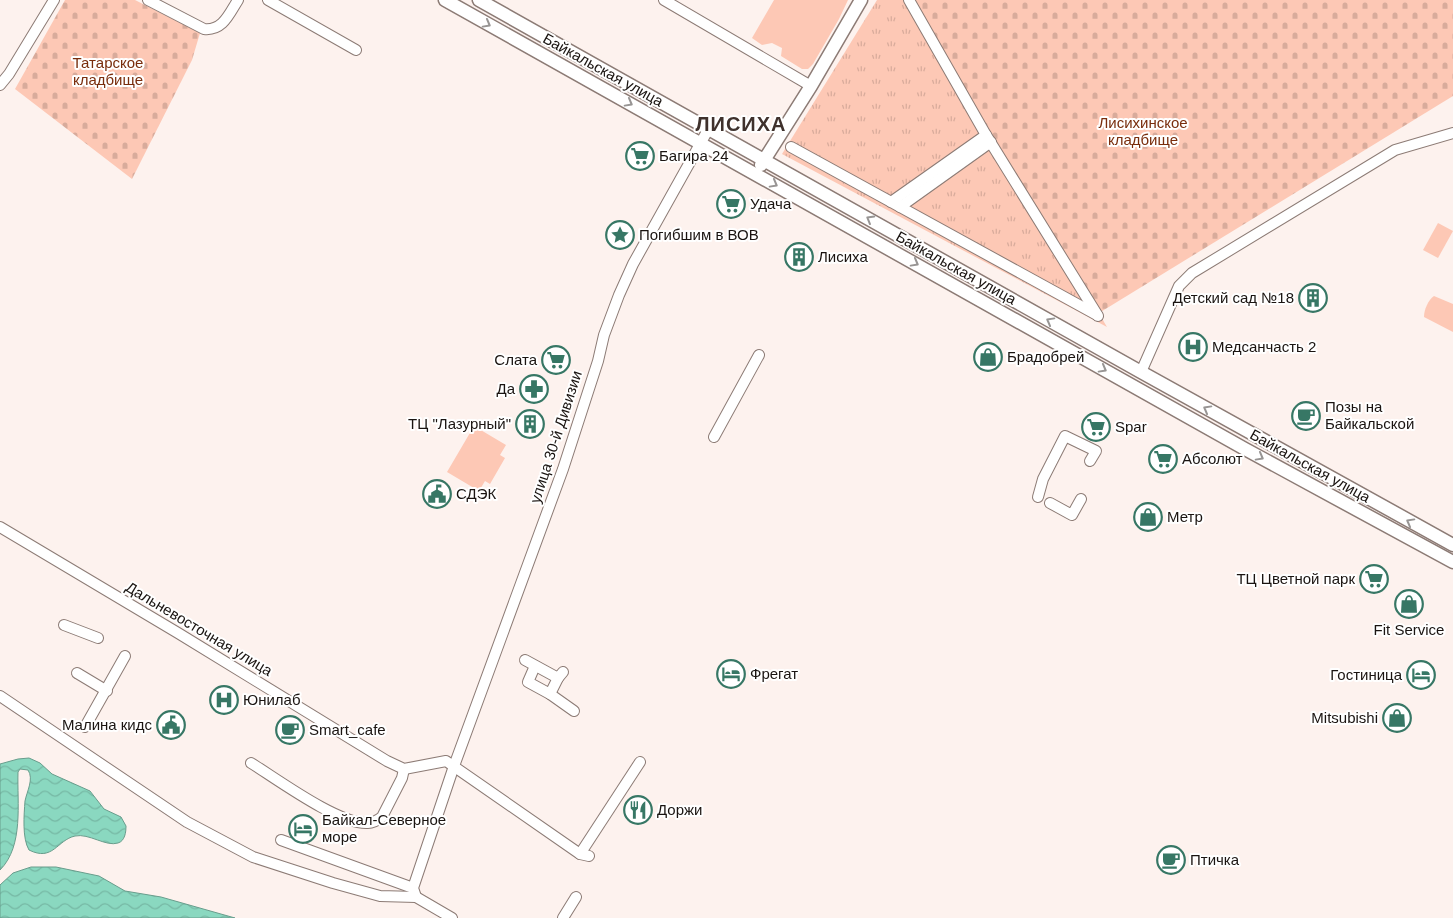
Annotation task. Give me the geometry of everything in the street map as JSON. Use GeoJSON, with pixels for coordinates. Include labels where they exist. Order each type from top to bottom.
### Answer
{"type":"FeatureCollection","features":[{"type":"Feature","properties":{"kind":"main road","name":"Байкальская улица"},"geometry":{"type":"LineString","coordinates":[[445,0],[1245,449],[1453,562]]}},
{"type":"Feature","properties":{"kind":"main road","name":"Байкальская улица"},"geometry":{"type":"LineString","coordinates":[[479,0],[1453,545]]}},
{"type":"Feature","properties":{"kind":"main road"},"geometry":{"type":"LineString","coordinates":[[756,174],[811,86],[861,0]]}},
{"type":"Feature","properties":{"kind":"street"},"geometry":{"type":"LineString","coordinates":[[0,85],[9,74],[54,0]]}},
{"type":"Feature","properties":{"kind":"street"},"geometry":{"type":"LineString","coordinates":[[148,0],[204,29],[211,30],[222,24],[238,0]]}},
{"type":"Feature","properties":{"kind":"street"},"geometry":{"type":"LineString","coordinates":[[268,0],[356,50]]}},
{"type":"Feature","properties":{"kind":"street"},"geometry":{"type":"LineString","coordinates":[[664,0],[811,86]]}},
{"type":"Feature","properties":{"kind":"street"},"geometry":{"type":"LineString","coordinates":[[791,147],[1098,316],[988,138],[909,0]]}},
{"type":"Feature","properties":{"kind":"street","name":"улица 30-й Дивизии"},"geometry":{"type":"LineString","coordinates":[[415,893],[454,766],[563,469],[598,361],[604,335],[633,264],[709,128]]}},
{"type":"Feature","properties":{"kind":"street"},"geometry":{"type":"LineString","coordinates":[[1141,372],[1179,286],[1192,273],[1395,150],[1453,133]]}},
{"type":"Feature","properties":{"kind":"street"},"geometry":{"type":"LineString","coordinates":[[895,205],[988,138]]}},
{"type":"Feature","properties":{"kind":"street"},"geometry":{"type":"LineString","coordinates":[[714,437],[759,354]]}},
{"type":"Feature","properties":{"kind":"street"},"geometry":{"type":"LineString","coordinates":[[1038,497],[1043,479],[1065,436],[1096,452],[1090,461]]}},
{"type":"Feature","properties":{"kind":"street"},"geometry":{"type":"LineString","coordinates":[[1050,503],[1072,515],[1081,499]]}},
{"type":"Feature","properties":{"kind":"street","name":"Дальневосточная улица"},"geometry":{"type":"LineString","coordinates":[[0,527],[387,761],[404,769]]}},
{"type":"Feature","properties":{"kind":"street"},"geometry":{"type":"LineString","coordinates":[[64,625],[98,638]]}},
{"type":"Feature","properties":{"kind":"street"},"geometry":{"type":"LineString","coordinates":[[85,727],[125,656]]}},
{"type":"Feature","properties":{"kind":"street"},"geometry":{"type":"LineString","coordinates":[[525,660],[535,666],[561,675],[550,694]]}},
{"type":"Feature","properties":{"kind":"street"},"geometry":{"type":"LineString","coordinates":[[535,666],[528,682],[550,694],[574,711]]}},
{"type":"Feature","properties":{"kind":"street"},"geometry":{"type":"LineString","coordinates":[[77,673],[106,691]]}},
{"type":"Feature","properties":{"kind":"street"},"geometry":{"type":"LineString","coordinates":[[0,696],[186,822],[252,856],[333,884],[380,896],[415,893]]}},
{"type":"Feature","properties":{"kind":"street"},"geometry":{"type":"LineString","coordinates":[[252,763],[295,792],[346,819],[368,823],[382,817],[402,778],[404,769],[446,761],[585,855],[640,762]]}},
{"type":"Feature","properties":{"kind":"street"},"geometry":{"type":"LineString","coordinates":[[281,840],[415,893],[452,918]]}},
{"type":"Feature","properties":{"kind":"street"},"geometry":{"type":"LineString","coordinates":[[562,918],[576,897]]}},
{"type":"Feature","properties":{"kind":"green space","name":"Татарское кладбище"},"geometry":{"type":"Polygon","coordinates":[[[65,0],[135,0],[200,33],[192,60],[132,179],[15,89],[65,0]]]}},
{"type":"Feature","properties":{"kind":"green space"},"geometry":{"type":"Polygon","coordinates":[[[774,0],[848,0],[813,64],[808,69],[802,69],[781,56],[782,48],[772,43],[762,45],[752,38],[774,0]]]}},
{"type":"Feature","properties":{"kind":"green space"},"geometry":{"type":"Polygon","coordinates":[[[877,0],[912,0],[1107,327],[782,154],[877,0]]]}},
{"type":"Feature","properties":{"kind":"green space","name":"Лисихинское кладбище"},"geometry":{"type":"Polygon","coordinates":[[[912,0],[1453,0],[1453,96],[1099,313],[912,0]]]}},
{"type":"Feature","properties":{"kind":"green space"},"geometry":{"type":"Polygon","coordinates":[[[1438,223],[1453,231],[1438,258],[1423,250],[1438,223]]]}},
{"type":"Feature","properties":{"kind":"green space"},"geometry":{"type":"Polygon","coordinates":[[[1434,296],[1453,304],[1453,332],[1424,317],[1427,305],[1434,296]]]}},
{"type":"Feature","properties":{"kind":"green space"},"geometry":{"type":"Polygon","coordinates":[[[474,426],[506,445],[500,455],[505,458],[490,484],[485,481],[479,491],[447,472],[474,426]]]}},
{"type":"Feature","properties":{"kind":"water"},"geometry":{"type":"Polygon","coordinates":[[[29,758],[40,763],[52,774],[90,791],[104,809],[121,817],[126,826],[124,838],[118,843],[113,844],[86,836],[75,836],[49,852],[37,853],[29,850],[24,833],[24,819],[30,774],[28,770],[20,769],[18,772],[18,824],[16,837],[8,860],[0,870],[0,764],[29,758]]]}},
{"type":"Feature","properties":{"kind":"water"},"geometry":{"type":"Polygon","coordinates":[[[31,867],[56,867],[99,876],[125,891],[161,897],[235,918],[0,918],[0,885],[13,873],[31,867]]]}},
{"type":"Feature","properties":{"kind":"place","name":"Багира 24"},"geometry":{"type":"Point","coordinates":[640,156]}},
{"type":"Feature","properties":{"kind":"place","name":"Удача"},"geometry":{"type":"Point","coordinates":[731,204]}},
{"type":"Feature","properties":{"kind":"place","name":"Погибшим в ВОВ"},"geometry":{"type":"Point","coordinates":[620,235]}},
{"type":"Feature","properties":{"kind":"place","name":"Лисиха"},"geometry":{"type":"Point","coordinates":[799,257]}},
{"type":"Feature","properties":{"kind":"place","name":"Детский сад №18"},"geometry":{"type":"Point","coordinates":[1313,298]}},
{"type":"Feature","properties":{"kind":"place","name":"Медсанчасть 2"},"geometry":{"type":"Point","coordinates":[1193,347]}},
{"type":"Feature","properties":{"kind":"place","name":"Брадобрей"},"geometry":{"type":"Point","coordinates":[988,357]}},
{"type":"Feature","properties":{"kind":"place","name":"Слата"},"geometry":{"type":"Point","coordinates":[556,360]}},
{"type":"Feature","properties":{"kind":"place","name":"Да"},"geometry":{"type":"Point","coordinates":[534,389]}},
{"type":"Feature","properties":{"kind":"place","name":"Позы на Байкальской"},"geometry":{"type":"Point","coordinates":[1306,416]}},
{"type":"Feature","properties":{"kind":"place","name":"ТЦ \"Лазурный\""},"geometry":{"type":"Point","coordinates":[530,424]}},
{"type":"Feature","properties":{"kind":"place","name":"Spar"},"geometry":{"type":"Point","coordinates":[1096,427]}},
{"type":"Feature","properties":{"kind":"place","name":"Абсолют"},"geometry":{"type":"Point","coordinates":[1163,459]}},
{"type":"Feature","properties":{"kind":"place","name":"СДЭК"},"geometry":{"type":"Point","coordinates":[437,494]}},
{"type":"Feature","properties":{"kind":"place","name":"Метр"},"geometry":{"type":"Point","coordinates":[1148,517]}},
{"type":"Feature","properties":{"kind":"place","name":"ТЦ Цветной парк"},"geometry":{"type":"Point","coordinates":[1374,579]}},
{"type":"Feature","properties":{"kind":"place","name":"Fit Service"},"geometry":{"type":"Point","coordinates":[1409,604]}},
{"type":"Feature","properties":{"kind":"place","name":"Фрегат"},"geometry":{"type":"Point","coordinates":[731,674]}},
{"type":"Feature","properties":{"kind":"place","name":"Гостиница"},"geometry":{"type":"Point","coordinates":[1421,675]}},
{"type":"Feature","properties":{"kind":"place","name":"Юнилаб"},"geometry":{"type":"Point","coordinates":[224,700]}},
{"type":"Feature","properties":{"kind":"place","name":"Mitsubishi"},"geometry":{"type":"Point","coordinates":[1397,718]}},
{"type":"Feature","properties":{"kind":"place","name":"Малина кидс"},"geometry":{"type":"Point","coordinates":[171,725]}},
{"type":"Feature","properties":{"kind":"place","name":"Smart_cafe"},"geometry":{"type":"Point","coordinates":[290,730]}},
{"type":"Feature","properties":{"kind":"place","name":"Доржи"},"geometry":{"type":"Point","coordinates":[638,810]}},
{"type":"Feature","properties":{"kind":"place","name":"Байкал-Северное море"},"geometry":{"type":"Point","coordinates":[303,829]}},
{"type":"Feature","properties":{"kind":"place","name":"Птичка"},"geometry":{"type":"Point","coordinates":[1171,860]}},
{"type":"Feature","properties":{"kind":"district","name":"ЛИСИХА"},"geometry":{"type":"Point","coordinates":[741,124]}}]}
